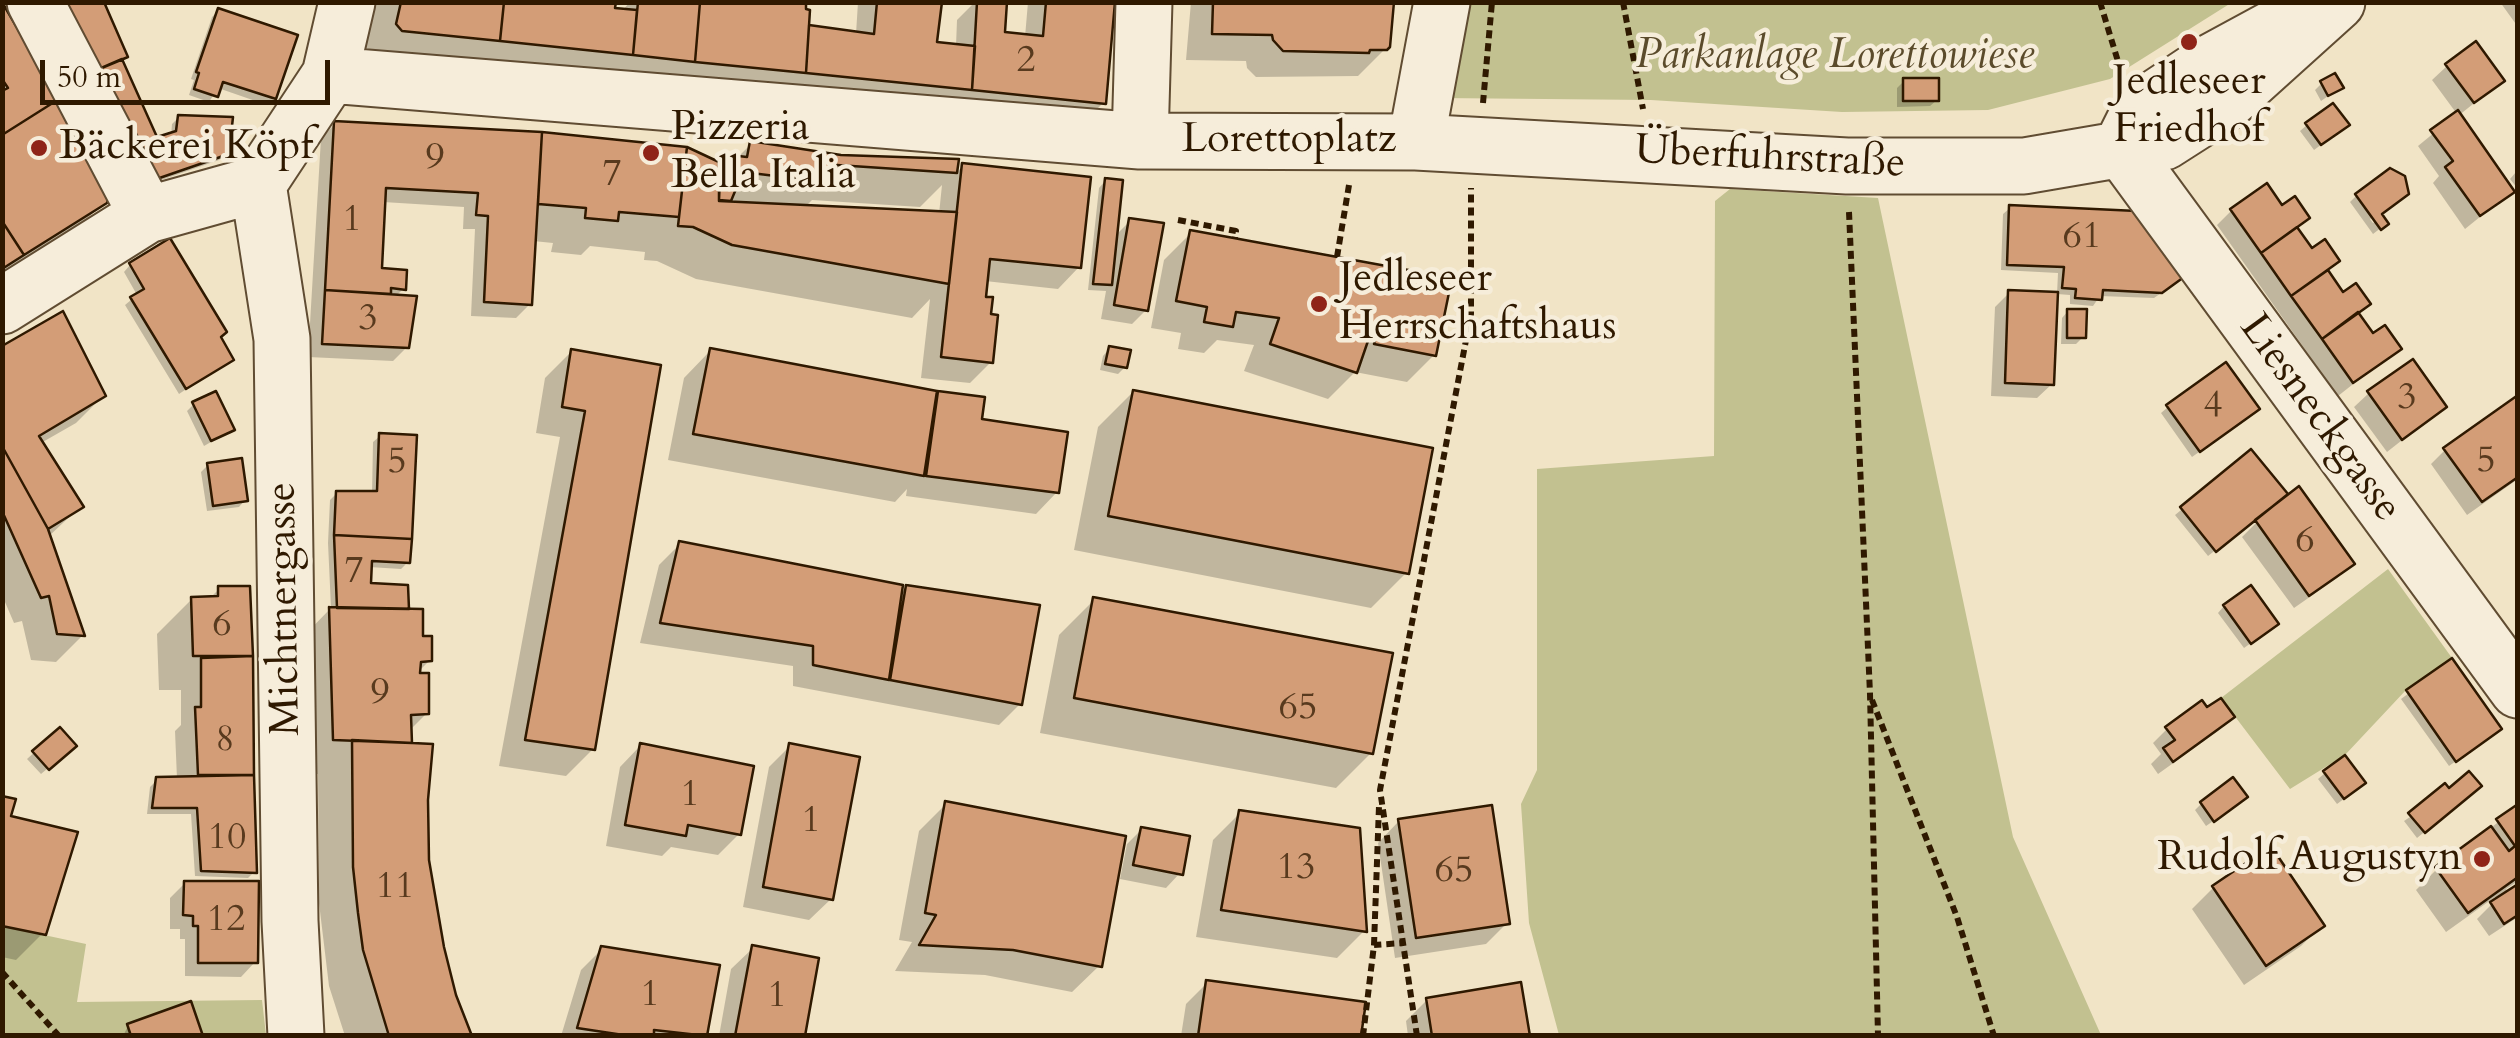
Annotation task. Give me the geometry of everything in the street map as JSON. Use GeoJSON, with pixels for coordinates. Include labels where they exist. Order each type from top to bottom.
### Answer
{"type":"FeatureCollection","features":[{"type":"Feature","properties":{"kind":"street"},"geometry":{"type":"LineString","coordinates":[[34,2],[147,216]]}},
{"type":"Feature","properties":{"kind":"street"},"geometry":{"type":"LineString","coordinates":[[2,306],[147,216],[258,184],[330,75],[347,2]]}},
{"type":"Feature","properties":{"kind":"street"},"geometry":{"type":"LineString","coordinates":[[1140,141],[1144,2]]}},
{"type":"Feature","properties":{"kind":"street","name":"Lorettoplatz"},"geometry":{"type":"LineString","coordinates":[[330,75],[1140,141],[1416,142],[1442,2]]}},
{"type":"Feature","properties":{"kind":"street"},"geometry":{"type":"LineString","coordinates":[[2121,148],[2141,108],[2204,66],[2316,2]]}},
{"type":"Feature","properties":{"kind":"street","name":"Überfuhrstraße"},"geometry":{"type":"LineString","coordinates":[[1416,142],[1848,166],[2024,166],[2075,160],[2164,142],[2226,103],[2337,2]]}},
{"type":"Feature","properties":{"kind":"street","name":"Liesneckgasse"},"geometry":{"type":"LineString","coordinates":[[2121,148],[2518,690]]}},
{"type":"Feature","properties":{"kind":"street","name":"Michtnergasse"},"geometry":{"type":"LineString","coordinates":[[258,184],[282,339],[290,921],[296,1036]]}},
{"type":"Feature","properties":{"kind":"path"},"geometry":{"type":"LineString","coordinates":[[1363,1036],[1374,945],[1380,790],[1471,314],[1471,143],[1482,117],[1492,2]]}},
{"type":"Feature","properties":{"kind":"path"},"geometry":{"type":"LineString","coordinates":[[1622,2],[1644,110]]}},
{"type":"Feature","properties":{"kind":"path"},"geometry":{"type":"LineString","coordinates":[[2100,2],[2120,70]]}},
{"type":"Feature","properties":{"kind":"path"},"geometry":{"type":"LineString","coordinates":[[1337,257],[1355,141]]}},
{"type":"Feature","properties":{"kind":"path"},"geometry":{"type":"LineString","coordinates":[[1848,166],[1870,694],[1878,1036]]}},
{"type":"Feature","properties":{"kind":"path"},"geometry":{"type":"LineString","coordinates":[[1178,220],[1236,231],[1234,238]]}},
{"type":"Feature","properties":{"kind":"path"},"geometry":{"type":"LineString","coordinates":[[1870,694],[1957,917],[1994,1036]]}},
{"type":"Feature","properties":{"kind":"path"},"geometry":{"type":"LineString","coordinates":[[1380,790],[1417,1036]]}},
{"type":"Feature","properties":{"kind":"path"},"geometry":{"type":"LineString","coordinates":[[1374,945],[1403,943]]}},
{"type":"Feature","properties":{"kind":"path"},"geometry":{"type":"LineString","coordinates":[[2,972],[59,1036]]}},
{"type":"Feature","properties":{"kind":"green space","name":"Parkanlage Lorettowiese"},"geometry":{"type":"Polygon","coordinates":[[[1451,3],[2231,3],[2110,79],[1988,110],[1842,112],[1651,100],[1439,98],[1451,3]]]}},
{"type":"Feature","properties":{"kind":"green space"},"geometry":{"type":"Polygon","coordinates":[[[1730,189],[1878,198],[2013,837],[2101,1035],[1559,1035],[1529,923],[1521,804],[1537,770],[1537,469],[1714,456],[1715,201],[1730,189]]]}},
{"type":"Feature","properties":{"kind":"green space"},"geometry":{"type":"Polygon","coordinates":[[[2388,569],[2452,658],[2406,690],[2345,755],[2290,789],[2221,698],[2388,569]]]}},
{"type":"Feature","properties":{"kind":"green space"},"geometry":{"type":"Polygon","coordinates":[[[2,926],[86,944],[77,1002],[262,1000],[266,1035],[3,1035],[2,926]]]}},
{"type":"Feature","properties":{"kind":"building"},"geometry":{"type":"Polygon","coordinates":[[[2,2],[59,99],[2,135],[2,91],[8,88],[2,79],[2,2]]]}},
{"type":"Feature","properties":{"kind":"building"},"geometry":{"type":"Polygon","coordinates":[[[56,2],[104,2],[128,57],[92,72],[56,2]]]}},
{"type":"Feature","properties":{"kind":"building"},"geometry":{"type":"Polygon","coordinates":[[[401,2],[504,2],[500,41],[402,31],[396,24],[401,2]]]}},
{"type":"Feature","properties":{"kind":"building"},"geometry":{"type":"Polygon","coordinates":[[[504,2],[616,2],[615,8],[637,10],[633,55],[500,41],[504,2]]]}},
{"type":"Feature","properties":{"kind":"building"},"geometry":{"type":"Polygon","coordinates":[[[638,2],[700,2],[695,62],[633,55],[638,2]]]}},
{"type":"Feature","properties":{"kind":"building"},"geometry":{"type":"Polygon","coordinates":[[[700,2],[806,2],[806,9],[810,10],[806,73],[695,62],[700,2]]]}},
{"type":"Feature","properties":{"kind":"building"},"geometry":{"type":"Polygon","coordinates":[[[877,2],[942,2],[937,42],[975,46],[972,90],[806,73],[809,25],[874,34],[877,2]]]}},
{"type":"Feature","properties":{"kind":"building"},"geometry":{"type":"Polygon","coordinates":[[[977,2],[1007,2],[1005,32],[1043,36],[1046,2],[1115,2],[1106,104],[972,90],[977,2]]]}},
{"type":"Feature","properties":{"kind":"building"},"geometry":{"type":"Polygon","coordinates":[[[1213,2],[1394,2],[1390,47],[1369,53],[1283,51],[1272,35],[1212,34],[1213,2]]]}},
{"type":"Feature","properties":{"kind":"building"},"geometry":{"type":"Polygon","coordinates":[[[218,8],[298,35],[276,99],[223,82],[218,97],[194,89],[218,8]]]}},
{"type":"Feature","properties":{"kind":"building"},"geometry":{"type":"Polygon","coordinates":[[[2476,41],[2505,81],[2474,103],[2445,64],[2476,41]]]}},
{"type":"Feature","properties":{"kind":"building"},"geometry":{"type":"Polygon","coordinates":[[[122,59],[157,137],[176,131],[178,115],[233,117],[229,154],[145,183],[92,72],[122,59]]]}},
{"type":"Feature","properties":{"kind":"building"},"geometry":{"type":"Polygon","coordinates":[[[2335,73],[2344,88],[2328,96],[2320,81],[2335,73]]]}},
{"type":"Feature","properties":{"kind":"building"},"geometry":{"type":"Polygon","coordinates":[[[1903,78],[1939,78],[1939,101],[1903,101],[1903,78]]]}},
{"type":"Feature","properties":{"kind":"building"},"geometry":{"type":"Polygon","coordinates":[[[59,99],[113,188],[107,203],[24,255],[2,221],[2,135],[59,99]]]}},
{"type":"Feature","properties":{"kind":"building"},"geometry":{"type":"Polygon","coordinates":[[[2333,103],[2350,125],[2321,145],[2305,123],[2333,103]]]}},
{"type":"Feature","properties":{"kind":"building"},"geometry":{"type":"Polygon","coordinates":[[[2458,110],[2515,192],[2480,216],[2445,167],[2453,161],[2430,130],[2458,110]]]}},
{"type":"Feature","properties":{"kind":"building"},"geometry":{"type":"Polygon","coordinates":[[[334,121],[542,132],[532,305],[484,302],[488,216],[476,215],[478,193],[386,188],[382,268],[407,270],[406,290],[391,288],[391,294],[325,290],[334,121]]]}},
{"type":"Feature","properties":{"kind":"building"},"geometry":{"type":"Polygon","coordinates":[[[542,132],[687,147],[679,217],[619,212],[618,221],[585,218],[586,208],[538,204],[542,132]]]}},
{"type":"Feature","properties":{"kind":"building"},"geometry":{"type":"Polygon","coordinates":[[[750,141],[841,155],[959,159],[957,173],[837,165],[832,183],[743,172],[731,201],[719,200],[721,154],[747,157],[750,141]]]}},
{"type":"Feature","properties":{"kind":"building"},"geometry":{"type":"Polygon","coordinates":[[[687,147],[719,162],[719,201],[957,212],[949,284],[732,245],[693,227],[678,226],[687,147]]]}},
{"type":"Feature","properties":{"kind":"building"},"geometry":{"type":"Polygon","coordinates":[[[962,163],[1091,177],[1081,268],[990,259],[986,297],[993,297],[991,314],[998,315],[993,363],[941,357],[962,163]]]}},
{"type":"Feature","properties":{"kind":"building"},"geometry":{"type":"Polygon","coordinates":[[[2390,168],[2405,176],[2409,194],[2382,214],[2389,224],[2381,230],[2355,194],[2390,168]]]}},
{"type":"Feature","properties":{"kind":"building"},"geometry":{"type":"Polygon","coordinates":[[[1105,178],[1123,180],[1112,285],[1093,284],[1105,178]]]}},
{"type":"Feature","properties":{"kind":"building"},"geometry":{"type":"Polygon","coordinates":[[[2267,183],[2282,205],[2295,196],[2310,218],[2261,253],[2230,209],[2267,183]]]}},
{"type":"Feature","properties":{"kind":"building"},"geometry":{"type":"Polygon","coordinates":[[[2009,205],[2137,211],[2184,277],[2162,293],[2103,290],[2102,300],[2075,298],[2076,289],[2062,288],[2064,267],[2007,265],[2009,205]]]}},
{"type":"Feature","properties":{"kind":"building"},"geometry":{"type":"Polygon","coordinates":[[[1129,218],[1164,223],[1148,311],[1114,305],[1129,218]]]}},
{"type":"Feature","properties":{"kind":"building"},"geometry":{"type":"Polygon","coordinates":[[[2,221],[24,255],[2,269],[2,221]]]}},
{"type":"Feature","properties":{"kind":"building"},"geometry":{"type":"Polygon","coordinates":[[[2297,227],[2312,248],[2325,239],[2340,261],[2291,296],[2261,253],[2297,227]]]}},
{"type":"Feature","properties":{"kind":"building","name":"Jedleseer Herrschaftshaus"},"geometry":{"type":"Polygon","coordinates":[[[1190,230],[1452,278],[1436,356],[1374,344],[1375,339],[1369,338],[1357,373],[1270,344],[1279,318],[1236,312],[1233,327],[1204,322],[1207,307],[1176,301],[1190,230]]]}},
{"type":"Feature","properties":{"kind":"building"},"geometry":{"type":"Polygon","coordinates":[[[170,238],[227,332],[221,337],[234,360],[186,389],[130,297],[144,289],[129,263],[170,238]]]}},
{"type":"Feature","properties":{"kind":"building"},"geometry":{"type":"Polygon","coordinates":[[[2328,270],[2343,292],[2356,283],[2371,304],[2322,339],[2291,296],[2328,270]]]}},
{"type":"Feature","properties":{"kind":"building"},"geometry":{"type":"Polygon","coordinates":[[[325,290],[417,296],[409,348],[322,344],[325,290]]]}},
{"type":"Feature","properties":{"kind":"building"},"geometry":{"type":"Polygon","coordinates":[[[2008,290],[2058,292],[2054,385],[2005,383],[2008,290]]]}},
{"type":"Feature","properties":{"kind":"building"},"geometry":{"type":"Polygon","coordinates":[[[2067,309],[2087,309],[2086,338],[2067,338],[2067,309]]]}},
{"type":"Feature","properties":{"kind":"building"},"geometry":{"type":"Polygon","coordinates":[[[63,311],[106,396],[39,436],[84,507],[48,529],[2,446],[2,346],[63,311]]]}},
{"type":"Feature","properties":{"kind":"building"},"geometry":{"type":"Polygon","coordinates":[[[2358,312],[2373,333],[2385,325],[2402,349],[2353,383],[2322,339],[2358,312]]]}},
{"type":"Feature","properties":{"kind":"building"},"geometry":{"type":"Polygon","coordinates":[[[1109,346],[1131,350],[1127,368],[1105,364],[1109,346]]]}},
{"type":"Feature","properties":{"kind":"building"},"geometry":{"type":"Polygon","coordinates":[[[710,348],[937,391],[924,476],[693,434],[710,348]]]}},
{"type":"Feature","properties":{"kind":"building"},"geometry":{"type":"Polygon","coordinates":[[[571,349],[661,365],[595,750],[525,740],[585,411],[562,407],[571,349]]]}},
{"type":"Feature","properties":{"kind":"building"},"geometry":{"type":"Polygon","coordinates":[[[2413,359],[2447,407],[2402,440],[2367,391],[2413,359]]]}},
{"type":"Feature","properties":{"kind":"building"},"geometry":{"type":"Polygon","coordinates":[[[2226,362],[2260,409],[2200,452],[2166,405],[2226,362]]]}},
{"type":"Feature","properties":{"kind":"building"},"geometry":{"type":"Polygon","coordinates":[[[1133,390],[1433,448],[1409,574],[1108,516],[1133,390]]]}},
{"type":"Feature","properties":{"kind":"building"},"geometry":{"type":"Polygon","coordinates":[[[216,391],[235,430],[211,441],[192,402],[216,391]]]}},
{"type":"Feature","properties":{"kind":"building"},"geometry":{"type":"Polygon","coordinates":[[[938,391],[985,397],[982,419],[1068,432],[1059,493],[926,476],[938,391]]]}},
{"type":"Feature","properties":{"kind":"building"},"geometry":{"type":"Polygon","coordinates":[[[2518,395],[2518,477],[2482,502],[2443,448],[2518,395]]]}},
{"type":"Feature","properties":{"kind":"building"},"geometry":{"type":"Polygon","coordinates":[[[379,433],[417,435],[412,539],[334,535],[336,491],[377,491],[379,433]]]}},
{"type":"Feature","properties":{"kind":"building"},"geometry":{"type":"Polygon","coordinates":[[[2,446],[48,529],[85,636],[57,634],[49,596],[41,598],[2,511],[2,446]]]}},
{"type":"Feature","properties":{"kind":"building"},"geometry":{"type":"Polygon","coordinates":[[[2251,449],[2288,494],[2216,552],[2180,507],[2251,449]]]}},
{"type":"Feature","properties":{"kind":"building"},"geometry":{"type":"Polygon","coordinates":[[[242,458],[248,501],[213,506],[207,463],[242,458]]]}},
{"type":"Feature","properties":{"kind":"building"},"geometry":{"type":"Polygon","coordinates":[[[2299,486],[2355,564],[2309,596],[2255,520],[2299,486]]]}},
{"type":"Feature","properties":{"kind":"building"},"geometry":{"type":"Polygon","coordinates":[[[334,535],[412,539],[410,563],[372,561],[371,583],[408,585],[409,609],[337,608],[334,535]]]}},
{"type":"Feature","properties":{"kind":"building"},"geometry":{"type":"Polygon","coordinates":[[[679,541],[903,585],[889,680],[813,665],[813,646],[660,623],[679,541]]]}},
{"type":"Feature","properties":{"kind":"building"},"geometry":{"type":"Polygon","coordinates":[[[906,585],[1040,605],[1022,705],[890,680],[906,585]]]}},
{"type":"Feature","properties":{"kind":"building"},"geometry":{"type":"Polygon","coordinates":[[[2251,585],[2279,624],[2251,644],[2223,605],[2251,585]]]}},
{"type":"Feature","properties":{"kind":"building"},"geometry":{"type":"Polygon","coordinates":[[[218,586],[250,586],[253,656],[193,656],[191,597],[218,596],[218,586]]]}},
{"type":"Feature","properties":{"kind":"building"},"geometry":{"type":"Polygon","coordinates":[[[1093,597],[1393,653],[1373,754],[1074,698],[1093,597]]]}},
{"type":"Feature","properties":{"kind":"building"},"geometry":{"type":"Polygon","coordinates":[[[329,607],[423,609],[423,636],[432,636],[432,661],[421,662],[420,673],[429,673],[429,714],[411,715],[412,743],[333,740],[329,607]]]}},
{"type":"Feature","properties":{"kind":"building"},"geometry":{"type":"Polygon","coordinates":[[[253,656],[254,775],[198,775],[195,707],[201,707],[201,658],[253,656]]]}},
{"type":"Feature","properties":{"kind":"building"},"geometry":{"type":"Polygon","coordinates":[[[2452,658],[2502,729],[2456,762],[2406,690],[2452,658]]]}},
{"type":"Feature","properties":{"kind":"building"},"geometry":{"type":"Polygon","coordinates":[[[2221,698],[2235,717],[2173,762],[2163,748],[2175,740],[2165,727],[2202,700],[2207,707],[2221,698]]]}},
{"type":"Feature","properties":{"kind":"building"},"geometry":{"type":"Polygon","coordinates":[[[60,727],[77,746],[49,770],[32,751],[60,727]]]}},
{"type":"Feature","properties":{"kind":"building"},"geometry":{"type":"Polygon","coordinates":[[[352,740],[433,744],[428,800],[429,860],[444,947],[472,1036],[389,1036],[363,950],[358,913],[353,867],[352,740]]]}},
{"type":"Feature","properties":{"kind":"building"},"geometry":{"type":"Polygon","coordinates":[[[640,743],[754,766],[741,835],[688,825],[686,836],[625,825],[640,743]]]}},
{"type":"Feature","properties":{"kind":"building"},"geometry":{"type":"Polygon","coordinates":[[[789,743],[860,757],[833,900],[763,887],[789,743]]]}},
{"type":"Feature","properties":{"kind":"building"},"geometry":{"type":"Polygon","coordinates":[[[2345,755],[2366,783],[2344,799],[2323,771],[2345,755]]]}},
{"type":"Feature","properties":{"kind":"building"},"geometry":{"type":"Polygon","coordinates":[[[2469,771],[2482,786],[2425,833],[2408,813],[2445,783],[2449,788],[2469,771]]]}},
{"type":"Feature","properties":{"kind":"building"},"geometry":{"type":"Polygon","coordinates":[[[254,775],[257,873],[201,871],[197,808],[152,808],[156,777],[254,775]]]}},
{"type":"Feature","properties":{"kind":"building"},"geometry":{"type":"Polygon","coordinates":[[[2233,777],[2248,797],[2214,822],[2200,802],[2233,777]]]}},
{"type":"Feature","properties":{"kind":"building"},"geometry":{"type":"Polygon","coordinates":[[[2,796],[16,799],[11,816],[78,832],[46,935],[2,926],[2,796]]]}},
{"type":"Feature","properties":{"kind":"building"},"geometry":{"type":"Polygon","coordinates":[[[945,801],[1126,836],[1102,967],[1013,950],[919,945],[936,915],[925,913],[945,801]]]}},
{"type":"Feature","properties":{"kind":"building","name":"Rudolf Augustyn"},"geometry":{"type":"Polygon","coordinates":[[[2518,804],[2518,877],[2468,913],[2435,867],[2491,826],[2509,851],[2515,846],[2496,819],[2518,804]]]}},
{"type":"Feature","properties":{"kind":"building"},"geometry":{"type":"Polygon","coordinates":[[[1492,805],[1510,924],[1416,938],[1398,819],[1492,805]]]}},
{"type":"Feature","properties":{"kind":"building"},"geometry":{"type":"Polygon","coordinates":[[[1239,810],[1360,828],[1367,932],[1221,910],[1239,810]]]}},
{"type":"Feature","properties":{"kind":"building"},"geometry":{"type":"Polygon","coordinates":[[[1141,827],[1190,836],[1183,875],[1133,865],[1141,827]]]}},
{"type":"Feature","properties":{"kind":"building"},"geometry":{"type":"Polygon","coordinates":[[[2271,846],[2325,926],[2266,966],[2212,886],[2271,846]]]}},
{"type":"Feature","properties":{"kind":"building"},"geometry":{"type":"Polygon","coordinates":[[[184,881],[259,881],[258,963],[198,963],[198,926],[193,926],[193,916],[183,915],[184,881]]]}},
{"type":"Feature","properties":{"kind":"building"},"geometry":{"type":"Polygon","coordinates":[[[2518,884],[2518,915],[2504,924],[2490,902],[2518,884]]]}},
{"type":"Feature","properties":{"kind":"building"},"geometry":{"type":"Polygon","coordinates":[[[752,945],[819,958],[805,1036],[735,1036],[752,945]]]}},
{"type":"Feature","properties":{"kind":"building"},"geometry":{"type":"Polygon","coordinates":[[[601,946],[720,965],[707,1036],[654,1030],[654,1036],[630,1036],[577,1028],[601,946]]]}},
{"type":"Feature","properties":{"kind":"building"},"geometry":{"type":"Polygon","coordinates":[[[1206,980],[1366,1002],[1361,1036],[1198,1036],[1206,980]]]}},
{"type":"Feature","properties":{"kind":"building"},"geometry":{"type":"Polygon","coordinates":[[[1521,982],[1530,1036],[1432,1036],[1426,998],[1521,982]]]}},
{"type":"Feature","properties":{"kind":"building"},"geometry":{"type":"Polygon","coordinates":[[[191,1001],[203,1036],[131,1036],[127,1024],[191,1001]]]}},
{"type":"Feature","properties":{"kind":"place","name":"Jedleseer Friedhof"},"geometry":{"type":"Point","coordinates":[2189,42]}},
{"type":"Feature","properties":{"kind":"place","name":"Bäckerei Köpf"},"geometry":{"type":"Point","coordinates":[39,148]}},
{"type":"Feature","properties":{"kind":"place","name":"Pizzeria Bella Italia"},"geometry":{"type":"Point","coordinates":[651,153]}},
{"type":"Feature","properties":{"kind":"place","name":"Jedleseer Herrschaftshaus"},"geometry":{"type":"Point","coordinates":[1319,304]}},
{"type":"Feature","properties":{"kind":"place","name":"Rudolf Augustyn"},"geometry":{"type":"Point","coordinates":[2482,859]}}]}
